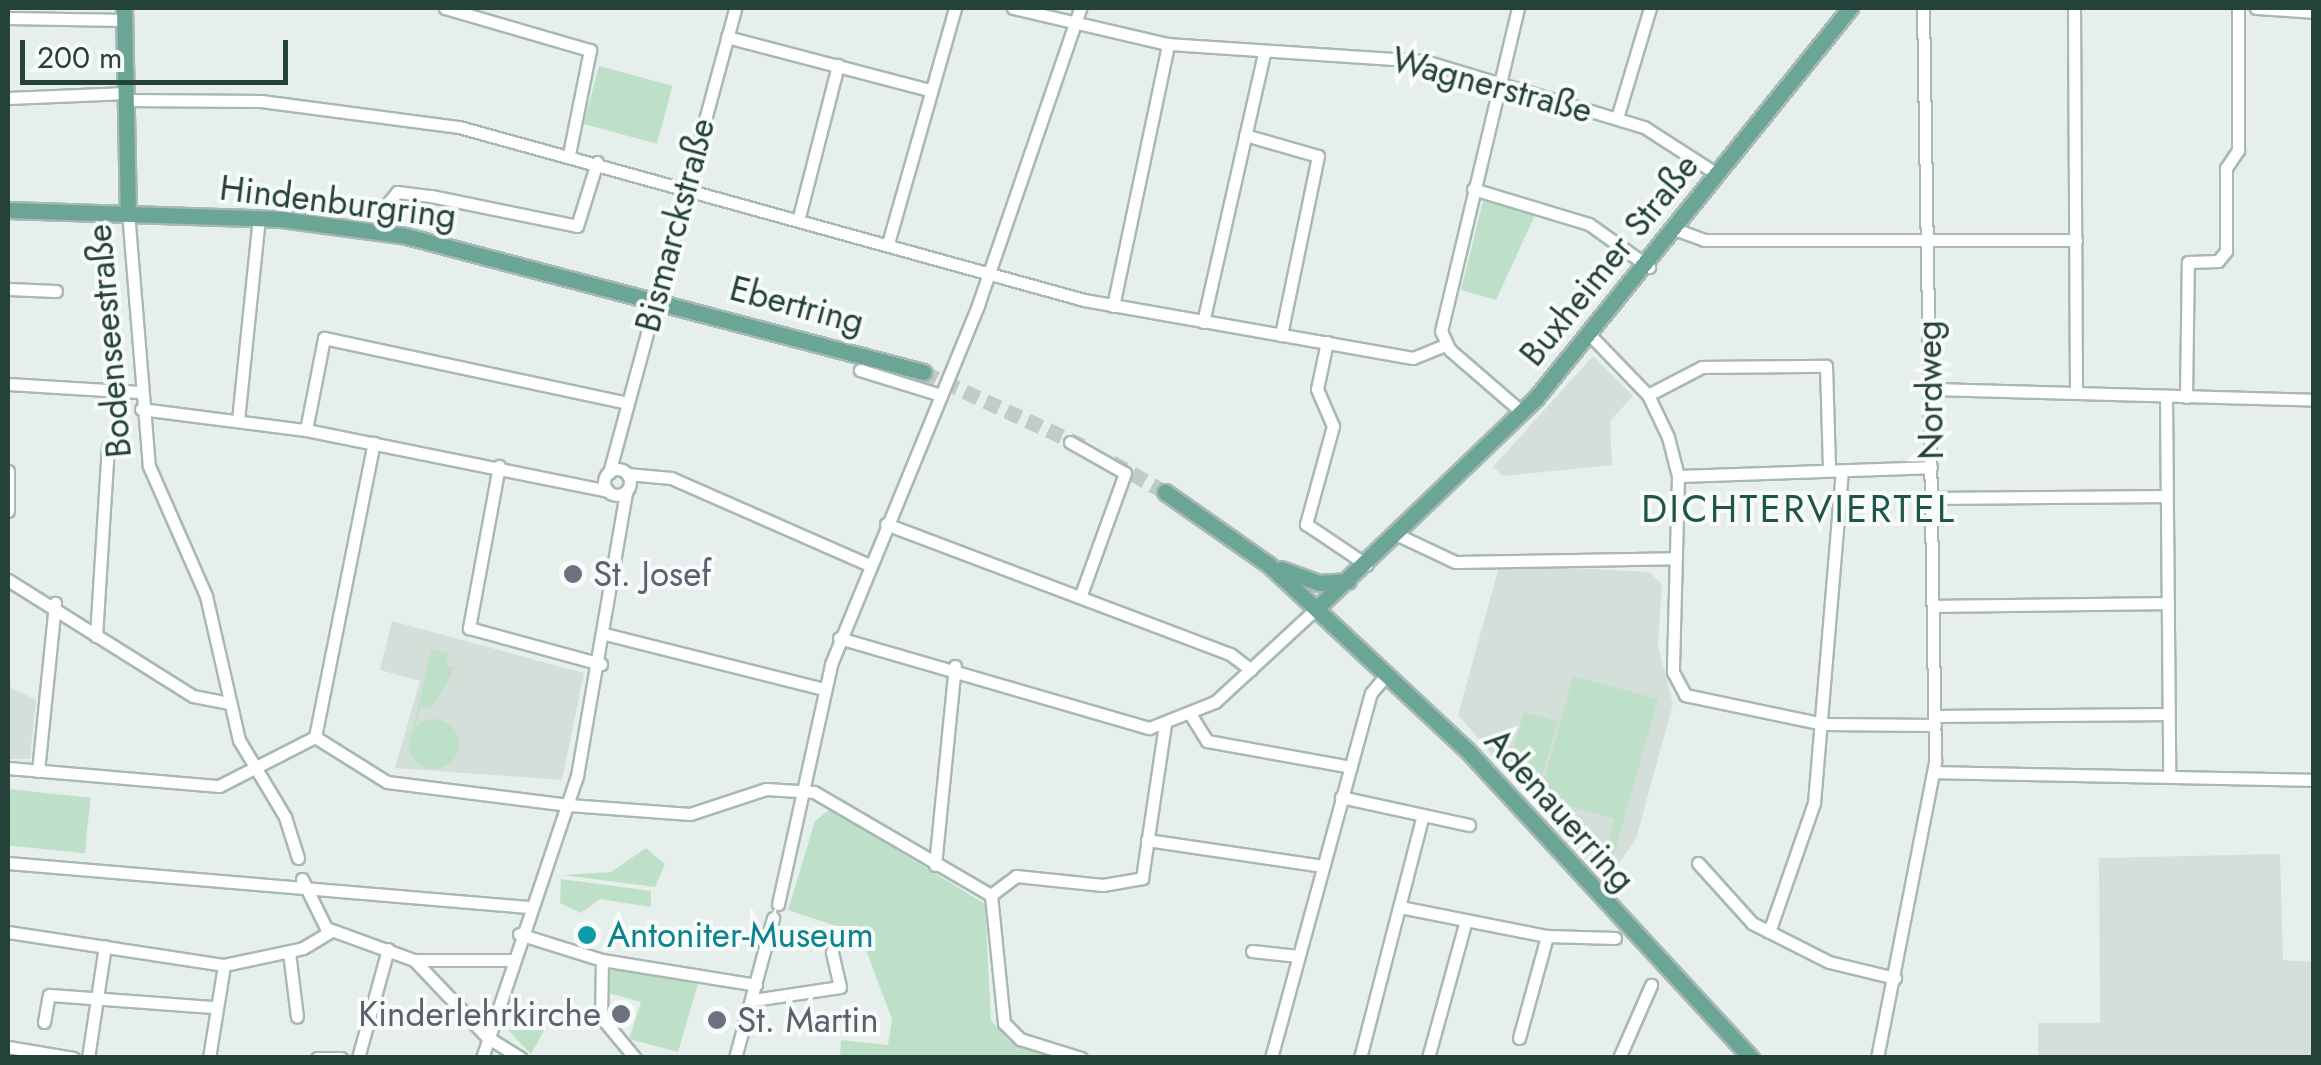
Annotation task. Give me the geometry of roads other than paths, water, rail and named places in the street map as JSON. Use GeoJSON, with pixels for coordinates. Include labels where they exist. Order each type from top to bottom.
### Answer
{"type":"FeatureCollection","features":[{"type":"Feature","properties":{"kind":"main road","name":"Buxheimer Straße"},"geometry":{"type":"LineString","coordinates":[[1318,607],[1400,536],[1523,413],[1592,336],[1850,8]]}},
{"type":"Feature","properties":{"kind":"main road","name":"Bodenseestraße"},"geometry":{"type":"LineString","coordinates":[[124,14],[128,212]]}},
{"type":"Feature","properties":{"kind":"main road","name":"Hindenburgring"},"geometry":{"type":"LineString","coordinates":[[8,210],[259,218],[437,241],[655,298]]}},
{"type":"Feature","properties":{"kind":"main road","name":"Ebertring"},"geometry":{"type":"LineString","coordinates":[[655,298],[924,372]]}},
{"type":"Feature","properties":{"kind":"main road"},"geometry":{"type":"LineString","coordinates":[[1166,492],[1268,564],[1318,607]]}},
{"type":"Feature","properties":{"kind":"main road"},"geometry":{"type":"LineString","coordinates":[[1268,564],[1319,583],[1348,581]]}},
{"type":"Feature","properties":{"kind":"main road","name":"Adenauerring"},"geometry":{"type":"LineString","coordinates":[[1318,607],[1387,674],[1752,1058]]}},
{"type":"Feature","properties":{"kind":"street"},"geometry":{"type":"LineString","coordinates":[[445,8],[482,11],[590,50],[569,154]]}},
{"type":"Feature","properties":{"kind":"street","name":"Bismarckstraße"},"geometry":{"type":"LineString","coordinates":[[620,522],[607,475],[735,8]]}},
{"type":"Feature","properties":{"kind":"street"},"geometry":{"type":"LineString","coordinates":[[889,240],[955,8]]}},
{"type":"Feature","properties":{"kind":"street","name":"Wagnerstraße"},"geometry":{"type":"LineString","coordinates":[[1013,8],[1074,26],[1168,44],[1264,54],[1395,55],[1617,118],[1717,174]]}},
{"type":"Feature","properties":{"kind":"street"},"geometry":{"type":"LineString","coordinates":[[778,904],[824,689],[840,638],[990,274],[1080,8]]}},
{"type":"Feature","properties":{"kind":"street"},"geometry":{"type":"LineString","coordinates":[[1518,8],[1496,81],[1442,321],[1446,345],[1523,413]]}},
{"type":"Feature","properties":{"kind":"street"},"geometry":{"type":"LineString","coordinates":[[1617,118],[1650,8]]}},
{"type":"Feature","properties":{"kind":"street","name":"Nordweg"},"geometry":{"type":"LineString","coordinates":[[1877,1058],[1934,772],[1923,8]]}},
{"type":"Feature","properties":{"kind":"street"},"geometry":{"type":"LineString","coordinates":[[2074,8],[2076,392]]}},
{"type":"Feature","properties":{"kind":"street"},"geometry":{"type":"LineString","coordinates":[[2186,397],[2188,262],[2218,261],[2226,251],[2226,168],[2238,150],[2238,8]]}},
{"type":"Feature","properties":{"kind":"street"},"geometry":{"type":"LineString","coordinates":[[2256,8],[2314,12]]}},
{"type":"Feature","properties":{"kind":"street"},"geometry":{"type":"LineString","coordinates":[[8,18],[124,14]]}},
{"type":"Feature","properties":{"kind":"street"},"geometry":{"type":"LineString","coordinates":[[726,37],[930,90]]}},
{"type":"Feature","properties":{"kind":"street"},"geometry":{"type":"LineString","coordinates":[[1113,306],[1168,44]]}},
{"type":"Feature","properties":{"kind":"street"},"geometry":{"type":"LineString","coordinates":[[1204,322],[1264,54]]}},
{"type":"Feature","properties":{"kind":"street"},"geometry":{"type":"LineString","coordinates":[[799,218],[838,65]]}},
{"type":"Feature","properties":{"kind":"street"},"geometry":{"type":"LineString","coordinates":[[8,98],[127,96],[307,106],[569,154],[889,240],[990,274],[1113,306],[1419,358],[1446,345]]}},
{"type":"Feature","properties":{"kind":"street"},"geometry":{"type":"LineString","coordinates":[[1246,135],[1318,156],[1281,335]]}},
{"type":"Feature","properties":{"kind":"street"},"geometry":{"type":"LineString","coordinates":[[389,202],[396,192],[431,196],[577,226],[597,162]]}},
{"type":"Feature","properties":{"kind":"street"},"geometry":{"type":"LineString","coordinates":[[1472,188],[1580,220],[1649,267]]}},
{"type":"Feature","properties":{"kind":"street","name":"Bodenseestraße"},"geometry":{"type":"LineString","coordinates":[[128,212],[139,392],[154,483],[206,596],[228,703],[298,858]]}},
{"type":"Feature","properties":{"kind":"street"},"geometry":{"type":"LineString","coordinates":[[238,420],[259,218]]}},
{"type":"Feature","properties":{"kind":"street"},"geometry":{"type":"LineString","coordinates":[[1677,230],[1704,240],[2076,240]]}},
{"type":"Feature","properties":{"kind":"street"},"geometry":{"type":"LineString","coordinates":[[8,289],[56,291]]}},
{"type":"Feature","properties":{"kind":"street"},"geometry":{"type":"LineString","coordinates":[[1592,336],[1648,394],[1678,476],[1674,672],[1685,695],[1707,705],[1824,724],[2168,714]]}},
{"type":"Feature","properties":{"kind":"street"},"geometry":{"type":"LineString","coordinates":[[306,430],[324,338],[627,403]]}},
{"type":"Feature","properties":{"kind":"street"},"geometry":{"type":"LineString","coordinates":[[1328,342],[1317,389],[1333,426],[1306,524],[1367,564]]}},
{"type":"Feature","properties":{"kind":"street"},"geometry":{"type":"LineString","coordinates":[[1648,394],[1702,367],[1826,366],[1836,470],[1824,724],[1806,840],[1770,932]]}},
{"type":"Feature","properties":{"kind":"street"},"geometry":{"type":"LineString","coordinates":[[860,370],[941,396]]}},
{"type":"Feature","properties":{"kind":"street"},"geometry":{"type":"LineString","coordinates":[[8,384],[139,392]]}},
{"type":"Feature","properties":{"kind":"street"},"geometry":{"type":"LineString","coordinates":[[1930,389],[2314,400]]}},
{"type":"Feature","properties":{"kind":"street"},"geometry":{"type":"LineString","coordinates":[[2166,397],[2169,774]]}},
{"type":"Feature","properties":{"kind":"street"},"geometry":{"type":"LineString","coordinates":[[141,408],[306,430],[499,466],[610,492],[627,490],[655,477]]}},
{"type":"Feature","properties":{"kind":"street"},"geometry":{"type":"LineString","coordinates":[[1070,442],[1125,473],[1080,597]]}},
{"type":"Feature","properties":{"kind":"street"},"geometry":{"type":"LineString","coordinates":[[315,738],[374,443]]}},
{"type":"Feature","properties":{"kind":"street","name":"Bismarckstraße"},"geometry":{"type":"LineString","coordinates":[[482,1058],[528,907],[569,804],[600,664],[627,490],[618,444]]}},
{"type":"Feature","properties":{"kind":"street"},"geometry":{"type":"LineString","coordinates":[[96,636],[108,447]]}},
{"type":"Feature","properties":{"kind":"street"},"geometry":{"type":"LineString","coordinates":[[499,466],[469,628],[600,664]]}},
{"type":"Feature","properties":{"kind":"street"},"geometry":{"type":"LineString","coordinates":[[1678,476],[1932,467]]}},
{"type":"Feature","properties":{"kind":"street"},"geometry":{"type":"LineString","coordinates":[[8,471],[8,511]]}},
{"type":"Feature","properties":{"kind":"street"},"geometry":{"type":"LineString","coordinates":[[580,483],[625,472],[655,477],[869,565]]}},
{"type":"Feature","properties":{"kind":"street"},"geometry":{"type":"LineString","coordinates":[[1932,498],[2165,496]]}},
{"type":"Feature","properties":{"kind":"street"},"geometry":{"type":"LineString","coordinates":[[886,524],[1080,597],[1251,670]]}},
{"type":"Feature","properties":{"kind":"street"},"geometry":{"type":"LineString","coordinates":[[1400,536],[1455,562],[1676,558]]}},
{"type":"Feature","properties":{"kind":"street"},"geometry":{"type":"LineString","coordinates":[[8,580],[55,603],[96,636],[202,701],[228,703]]}},
{"type":"Feature","properties":{"kind":"street"},"geometry":{"type":"LineString","coordinates":[[1934,606],[2167,602]]}},
{"type":"Feature","properties":{"kind":"street"},"geometry":{"type":"LineString","coordinates":[[38,770],[55,603]]}},
{"type":"Feature","properties":{"kind":"street"},"geometry":{"type":"LineString","coordinates":[[840,638],[955,666],[1126,726],[1165,726],[1192,717],[1251,670],[1318,607]]}},
{"type":"Feature","properties":{"kind":"street"},"geometry":{"type":"LineString","coordinates":[[605,634],[824,689]]}},
{"type":"Feature","properties":{"kind":"street"},"geometry":{"type":"LineString","coordinates":[[936,865],[955,666]]}},
{"type":"Feature","properties":{"kind":"street"},"geometry":{"type":"LineString","coordinates":[[1270,1058],[1371,693],[1387,674]]}},
{"type":"Feature","properties":{"kind":"street"},"geometry":{"type":"LineString","coordinates":[[1192,717],[1207,740],[1351,767]]}},
{"type":"Feature","properties":{"kind":"street"},"geometry":{"type":"LineString","coordinates":[[990,895],[1016,876],[1104,885],[1142,878],[1165,726]]}},
{"type":"Feature","properties":{"kind":"street"},"geometry":{"type":"LineString","coordinates":[[8,768],[220,786],[315,738]]}},
{"type":"Feature","properties":{"kind":"street"},"geometry":{"type":"LineString","coordinates":[[315,738],[387,782],[569,804],[690,814],[766,789],[804,790],[990,895]]}},
{"type":"Feature","properties":{"kind":"street"},"geometry":{"type":"LineString","coordinates":[[1934,772],[2314,780]]}},
{"type":"Feature","properties":{"kind":"street"},"geometry":{"type":"LineString","coordinates":[[1341,797],[1422,819],[1469,825]]}},
{"type":"Feature","properties":{"kind":"street"},"geometry":{"type":"LineString","coordinates":[[1360,1058],[1422,819]]}},
{"type":"Feature","properties":{"kind":"street"},"geometry":{"type":"LineString","coordinates":[[1147,840],[1323,866]]}},
{"type":"Feature","properties":{"kind":"street"},"geometry":{"type":"LineString","coordinates":[[8,863],[302,879],[528,907]]}},
{"type":"Feature","properties":{"kind":"street"},"geometry":{"type":"LineString","coordinates":[[1698,863],[1714,890],[1770,932],[1830,962],[1895,978]]}},
{"type":"Feature","properties":{"kind":"street"},"geometry":{"type":"LineString","coordinates":[[302,879],[331,931],[414,960],[512,960]]}},
{"type":"Feature","properties":{"kind":"street"},"geometry":{"type":"LineString","coordinates":[[990,895],[1004,1022],[1020,1039],[1081,1058]]}},
{"type":"Feature","properties":{"kind":"street"},"geometry":{"type":"LineString","coordinates":[[1400,907],[1547,936],[1615,938]]}},
{"type":"Feature","properties":{"kind":"street"},"geometry":{"type":"LineString","coordinates":[[736,1058],[773,918]]}},
{"type":"Feature","properties":{"kind":"street"},"geometry":{"type":"LineString","coordinates":[[1428,1058],[1466,920]]}},
{"type":"Feature","properties":{"kind":"street"},"geometry":{"type":"LineString","coordinates":[[8,932],[224,965],[289,952],[331,931]]}},
{"type":"Feature","properties":{"kind":"street"},"geometry":{"type":"LineString","coordinates":[[520,934],[602,960],[756,985]]}},
{"type":"Feature","properties":{"kind":"street"},"geometry":{"type":"LineString","coordinates":[[1519,1038],[1547,936]]}},
{"type":"Feature","properties":{"kind":"street"},"geometry":{"type":"LineString","coordinates":[[88,1058],[105,946]]}},
{"type":"Feature","properties":{"kind":"street"},"geometry":{"type":"LineString","coordinates":[[358,1058],[388,949]]}},
{"type":"Feature","properties":{"kind":"street"},"geometry":{"type":"LineString","coordinates":[[1252,951],[1298,956]]}},
{"type":"Feature","properties":{"kind":"street"},"geometry":{"type":"LineString","coordinates":[[289,952],[297,1017]]}},
{"type":"Feature","properties":{"kind":"street"},"geometry":{"type":"LineString","coordinates":[[752,1000],[840,987],[832,952]]}},
{"type":"Feature","properties":{"kind":"street"},"geometry":{"type":"LineString","coordinates":[[414,960],[488,1037],[521,1058]]}},
{"type":"Feature","properties":{"kind":"street"},"geometry":{"type":"LineString","coordinates":[[602,960],[601,1017],[636,1058]]}},
{"type":"Feature","properties":{"kind":"street"},"geometry":{"type":"LineString","coordinates":[[209,1058],[214,1007],[224,965]]}},
{"type":"Feature","properties":{"kind":"street"},"geometry":{"type":"LineString","coordinates":[[1618,1058],[1651,985]]}},
{"type":"Feature","properties":{"kind":"street"},"geometry":{"type":"LineString","coordinates":[[44,1022],[49,994],[98,1002],[214,1007]]}},
{"type":"Feature","properties":{"kind":"street"},"geometry":{"type":"LineString","coordinates":[[8,1047],[73,1058]]}},
{"type":"Feature","properties":{"kind":"street"},"geometry":{"type":"LineString","coordinates":[[318,1058],[342,1058]]}},
{"type":"Feature","properties":{"kind":"tunnel"},"geometry":{"type":"LineString","coordinates":[[923,372],[1083,446]]}},
{"type":"Feature","properties":{"kind":"tunnel"},"geometry":{"type":"LineString","coordinates":[[1112,462],[1165,492]]}},
{"type":"Feature","properties":{"kind":"place","name":"St. Josef"},"geometry":{"type":"Point","coordinates":[573,574]}},
{"type":"Feature","properties":{"kind":"place","name":"Antoniter-Museum"},"geometry":{"type":"Point","coordinates":[587,935]}},
{"type":"Feature","properties":{"kind":"place","name":"Kinderlehrkirche"},"geometry":{"type":"Point","coordinates":[621,1014]}},
{"type":"Feature","properties":{"kind":"place","name":"St. Martin"},"geometry":{"type":"Point","coordinates":[717,1020]}},
{"type":"Feature","properties":{"kind":"district","name":"DICHTERVIERTEL"},"geometry":{"type":"Point","coordinates":[1799,509]}}]}
